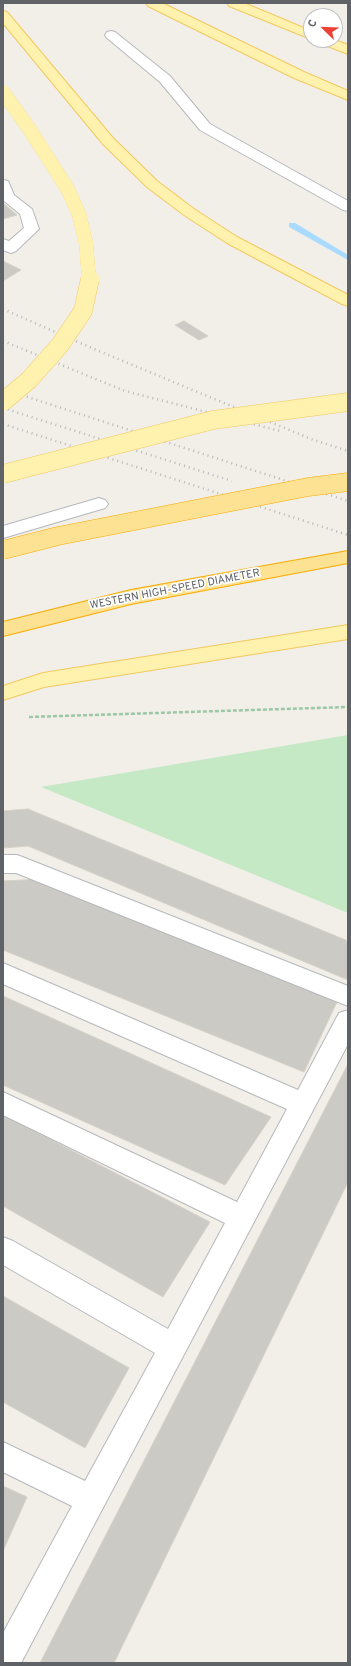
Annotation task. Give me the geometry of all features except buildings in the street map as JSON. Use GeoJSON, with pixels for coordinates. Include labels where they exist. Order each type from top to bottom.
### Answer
{"type":"FeatureCollection","features":[{"type":"Feature","properties":{"kind":"highway"},"geometry":{"type":"LineString","coordinates":[[3,550],[74,533],[308,487],[348,482]]}},
{"type":"Feature","properties":{"kind":"highway","name":"WESTERN HIGH-SPEED DIAMETER"},"geometry":{"type":"LineString","coordinates":[[3,629],[131,597],[348,558]]}},
{"type":"Feature","properties":{"kind":"main road"},"geometry":{"type":"LineString","coordinates":[[152,3],[298,75],[348,96]]}},
{"type":"Feature","properties":{"kind":"main road"},"geometry":{"type":"LineString","coordinates":[[233,3],[303,32]]}},
{"type":"Feature","properties":{"kind":"main road"},"geometry":{"type":"LineString","coordinates":[[3,15],[108,141],[152,184],[189,212],[232,240],[348,301]]}},
{"type":"Feature","properties":{"kind":"main road"},"geometry":{"type":"LineString","coordinates":[[3,92],[30,130],[70,194],[79,214],[86,243],[90,277],[82,311],[60,346],[29,380],[3,402]]}},
{"type":"Feature","properties":{"kind":"main road"},"geometry":{"type":"LineString","coordinates":[[3,474],[212,420],[348,402]]}},
{"type":"Feature","properties":{"kind":"main road"},"geometry":{"type":"LineString","coordinates":[[3,693],[43,680],[348,632]]}},
{"type":"Feature","properties":{"kind":"lane"},"geometry":{"type":"LineString","coordinates":[[111,35],[165,79],[204,127],[348,207]]}},
{"type":"Feature","properties":{"kind":"lane"},"geometry":{"type":"LineString","coordinates":[[3,184],[8,197],[27,212],[32,229],[11,248],[3,244]]}},
{"type":"Feature","properties":{"kind":"lane"},"geometry":{"type":"LineString","coordinates":[[3,532],[98,504]]}},
{"type":"Feature","properties":{"kind":"lane"},"geometry":{"type":"LineString","coordinates":[[3,864],[17,864],[348,996]]}},
{"type":"Feature","properties":{"kind":"lane"},"geometry":{"type":"LineString","coordinates":[[3,973],[303,1104]]}},
{"type":"Feature","properties":{"kind":"lane"},"geometry":{"type":"LineString","coordinates":[[5,1657],[173,1348],[348,1020]]}},
{"type":"Feature","properties":{"kind":"lane"},"geometry":{"type":"LineString","coordinates":[[3,1103],[242,1218]]}},
{"type":"Feature","properties":{"kind":"lane"},"geometry":{"type":"LineString","coordinates":[[3,1250],[173,1348]]}},
{"type":"Feature","properties":{"kind":"lane"},"geometry":{"type":"LineString","coordinates":[[3,1457],[91,1500]]}},
{"type":"Feature","properties":{"kind":"path"},"geometry":{"type":"LineString","coordinates":[[22,718],[348,707]]}},
{"type":"Feature","properties":{"kind":"green space"},"geometry":{"type":"Polygon","coordinates":[[[348,735],[348,913],[41,787],[348,735]]]}},
{"type":"Feature","properties":{"kind":"waterway"},"geometry":{"type":"LineString","coordinates":[[292,225],[348,258]]}},
{"type":"Feature","properties":{"kind":"railway"},"geometry":{"type":"LineString","coordinates":[[3,309],[94,349],[311,439],[348,451]]}},
{"type":"Feature","properties":{"kind":"railway"},"geometry":{"type":"LineString","coordinates":[[3,341],[125,391],[280,431]]}},
{"type":"Feature","properties":{"kind":"railway"},"geometry":{"type":"LineString","coordinates":[[3,389],[348,501]]}},
{"type":"Feature","properties":{"kind":"railway"},"geometry":{"type":"LineString","coordinates":[[3,408],[232,481]]}},
{"type":"Feature","properties":{"kind":"railway"},"geometry":{"type":"LineString","coordinates":[[3,424],[348,535]]}}]}
